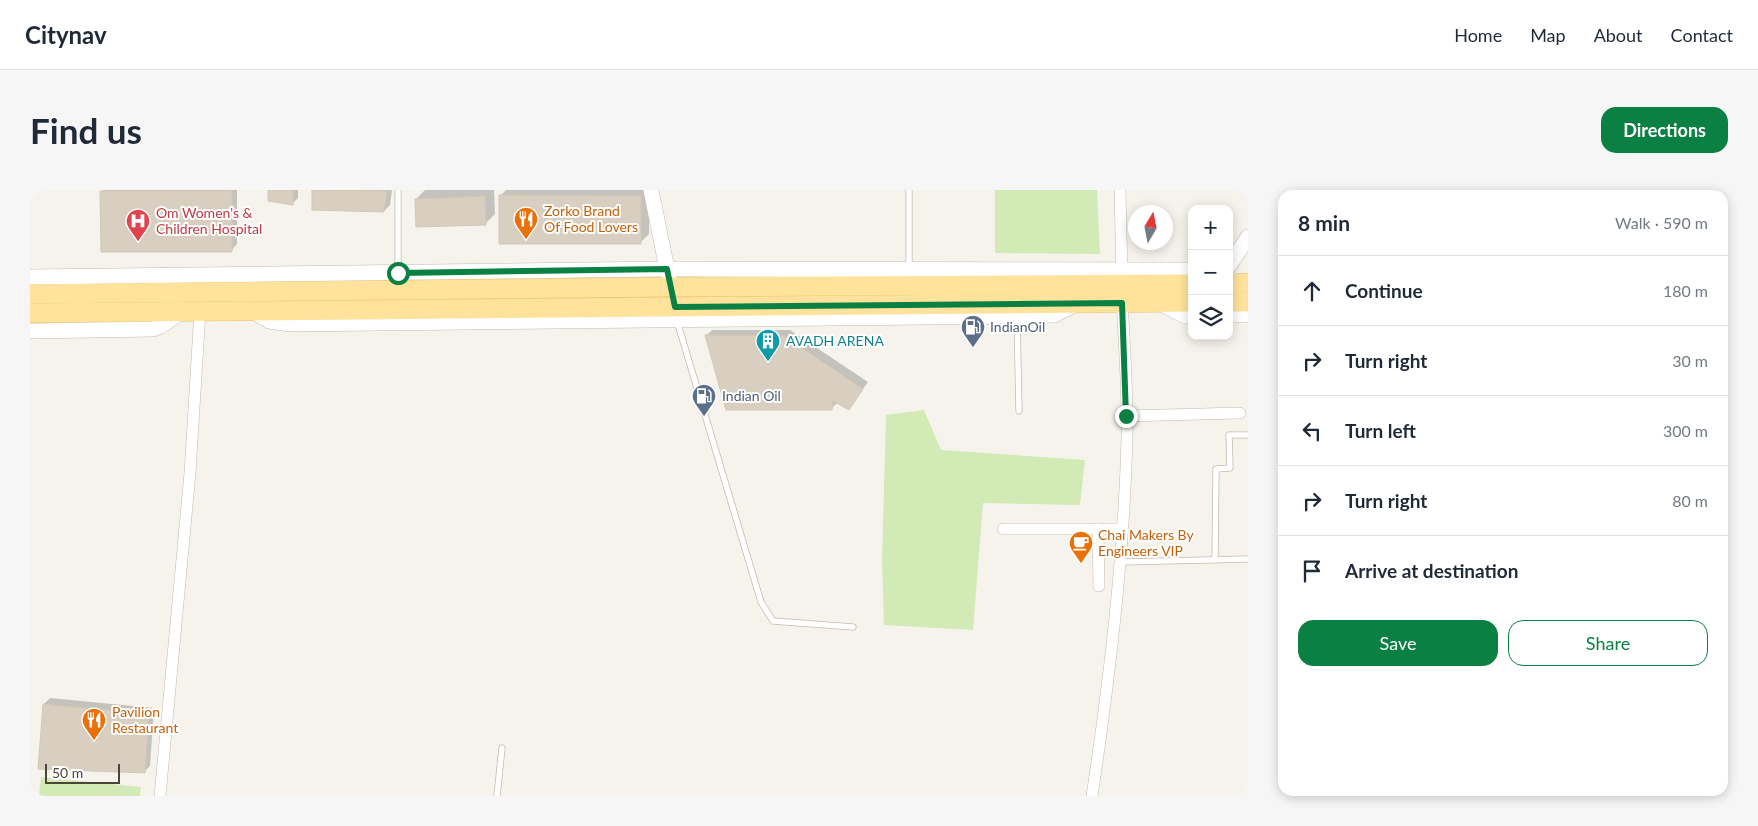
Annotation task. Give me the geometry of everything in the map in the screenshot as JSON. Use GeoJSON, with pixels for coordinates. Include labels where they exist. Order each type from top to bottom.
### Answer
{"type":"FeatureCollection","features":[{"type":"Feature","properties":{"kind":"main road"},"geometry":{"type":"LineString","coordinates":[[30,294],[669,278],[1122,285],[1188,284]]}},
{"type":"Feature","properties":{"kind":"main road"},"geometry":{"type":"LineString","coordinates":[[30,313],[253,311],[676,313],[1078,304],[1122,285],[1160,303],[1188,302]]}},
{"type":"Feature","properties":{"kind":"main road"},"geometry":{"type":"LineString","coordinates":[[1233,302],[1248,302]]}},
{"type":"Feature","properties":{"kind":"street"},"geometry":{"type":"LineString","coordinates":[[650,190],[676,313],[1017,316],[1054,314],[1078,304]]}},
{"type":"Feature","properties":{"kind":"street"},"geometry":{"type":"LineString","coordinates":[[1092,796],[1110,677],[1123,529],[1126,416],[1120,190]]}},
{"type":"Feature","properties":{"kind":"street"},"geometry":{"type":"LineString","coordinates":[[1233,260],[1248,237]]}},
{"type":"Feature","properties":{"kind":"street"},"geometry":{"type":"LineString","coordinates":[[30,276],[398,273],[669,278],[909,269],[1122,285],[1188,271]]}},
{"type":"Feature","properties":{"kind":"street"},"geometry":{"type":"LineString","coordinates":[[1160,303],[1188,316]]}},
{"type":"Feature","properties":{"kind":"street"},"geometry":{"type":"LineString","coordinates":[[160,796],[190,473],[200,311]]}},
{"type":"Feature","properties":{"kind":"street"},"geometry":{"type":"LineString","coordinates":[[30,331],[147,329],[161,326],[181,312]]}},
{"type":"Feature","properties":{"kind":"street"},"geometry":{"type":"LineString","coordinates":[[1233,315],[1248,315]]}},
{"type":"Feature","properties":{"kind":"street"},"geometry":{"type":"LineString","coordinates":[[1126,416],[1240,413]]}},
{"type":"Feature","properties":{"kind":"street"},"geometry":{"type":"LineString","coordinates":[[1003,529],[1123,529]]}},
{"type":"Feature","properties":{"kind":"street"},"geometry":{"type":"LineString","coordinates":[[1098,529],[1099,586]]}},
{"type":"Feature","properties":{"kind":"lane"},"geometry":{"type":"LineString","coordinates":[[398,190],[398,273]]}},
{"type":"Feature","properties":{"kind":"lane"},"geometry":{"type":"LineString","coordinates":[[909,190],[909,269]]}},
{"type":"Feature","properties":{"kind":"lane"},"geometry":{"type":"LineString","coordinates":[[676,313],[761,602],[773,622],[853,626]]}},
{"type":"Feature","properties":{"kind":"lane"},"geometry":{"type":"LineString","coordinates":[[1017,316],[1019,412]]}},
{"type":"Feature","properties":{"kind":"lane"},"geometry":{"type":"LineString","coordinates":[[1215,560],[1216,469],[1230,468],[1229,435],[1248,435]]}},
{"type":"Feature","properties":{"kind":"lane"},"geometry":{"type":"LineString","coordinates":[[1121,562],[1248,559]]}},
{"type":"Feature","properties":{"kind":"lane"},"geometry":{"type":"LineString","coordinates":[[496,796],[502,748]]}},
{"type":"Feature","properties":{"kind":"green space"},"geometry":{"type":"Polygon","coordinates":[[[995,190],[1097,190],[1100,254],[995,253],[995,190]]]}},
{"type":"Feature","properties":{"kind":"green space"},"geometry":{"type":"Polygon","coordinates":[[[924,410],[941,450],[1085,460],[1080,505],[983,503],[973,630],[884,625],[882,561],[886,415],[924,410]]]}},
{"type":"Feature","properties":{"kind":"green space"},"geometry":{"type":"Polygon","coordinates":[[[41,777],[141,787],[140,796],[39,796],[41,777]]]}},
{"type":"Feature","properties":{"kind":"building"},"geometry":{"type":"Polygon","coordinates":[[[268,190],[293,190],[293,205],[268,201],[268,190]]]}},
{"type":"Feature","properties":{"kind":"building"},"geometry":{"type":"Polygon","coordinates":[[[312,190],[387,191],[384,212],[312,210],[312,190]]]}},
{"type":"Feature","properties":{"kind":"building"},"geometry":{"type":"Polygon","coordinates":[[[100,191],[232,191],[232,252],[101,252],[100,191]]]}},
{"type":"Feature","properties":{"kind":"building"},"geometry":{"type":"Polygon","coordinates":[[[499,195],[641,196],[641,244],[499,244],[499,195]]]}},
{"type":"Feature","properties":{"kind":"building"},"geometry":{"type":"Polygon","coordinates":[[[485,196],[486,225],[416,227],[415,199],[485,196]]]}},
{"type":"Feature","properties":{"kind":"building","name":"AVADH ARENA"},"geometry":{"type":"Polygon","coordinates":[[[705,335],[784,336],[863,389],[849,410],[833,401],[832,410],[726,410],[705,335]]]}},
{"type":"Feature","properties":{"kind":"building","name":"Pavilion Restaurant"},"geometry":{"type":"Polygon","coordinates":[[[43,704],[149,714],[145,773],[38,769],[43,704]]]}},
{"type":"Feature","properties":{"kind":"place","name":"Zorko Brand Of Food Lovers"},"geometry":{"type":"Point","coordinates":[526,240]}},
{"type":"Feature","properties":{"kind":"place","name":"Om Women's & Children Hospital"},"geometry":{"type":"Point","coordinates":[138,242]}},
{"type":"Feature","properties":{"kind":"place","name":"IndianOil"},"geometry":{"type":"Point","coordinates":[973,348]}},
{"type":"Feature","properties":{"kind":"place","name":"AVADH ARENA"},"geometry":{"type":"Point","coordinates":[768,362]}},
{"type":"Feature","properties":{"kind":"place","name":"Indian Oil"},"geometry":{"type":"Point","coordinates":[704,417]}},
{"type":"Feature","properties":{"kind":"place","name":"Chai Makers By Engineers VIP"},"geometry":{"type":"Point","coordinates":[1081,564]}},
{"type":"Feature","properties":{"kind":"place","name":"Pavilion Restaurant"},"geometry":{"type":"Point","coordinates":[94,741]}},
{"type":"Feature","properties":{"kind":"route"},"geometry":{"type":"LineString","coordinates":[[398,273],[667,269],[675,307],[1122,303],[1126,416]]}}]}
